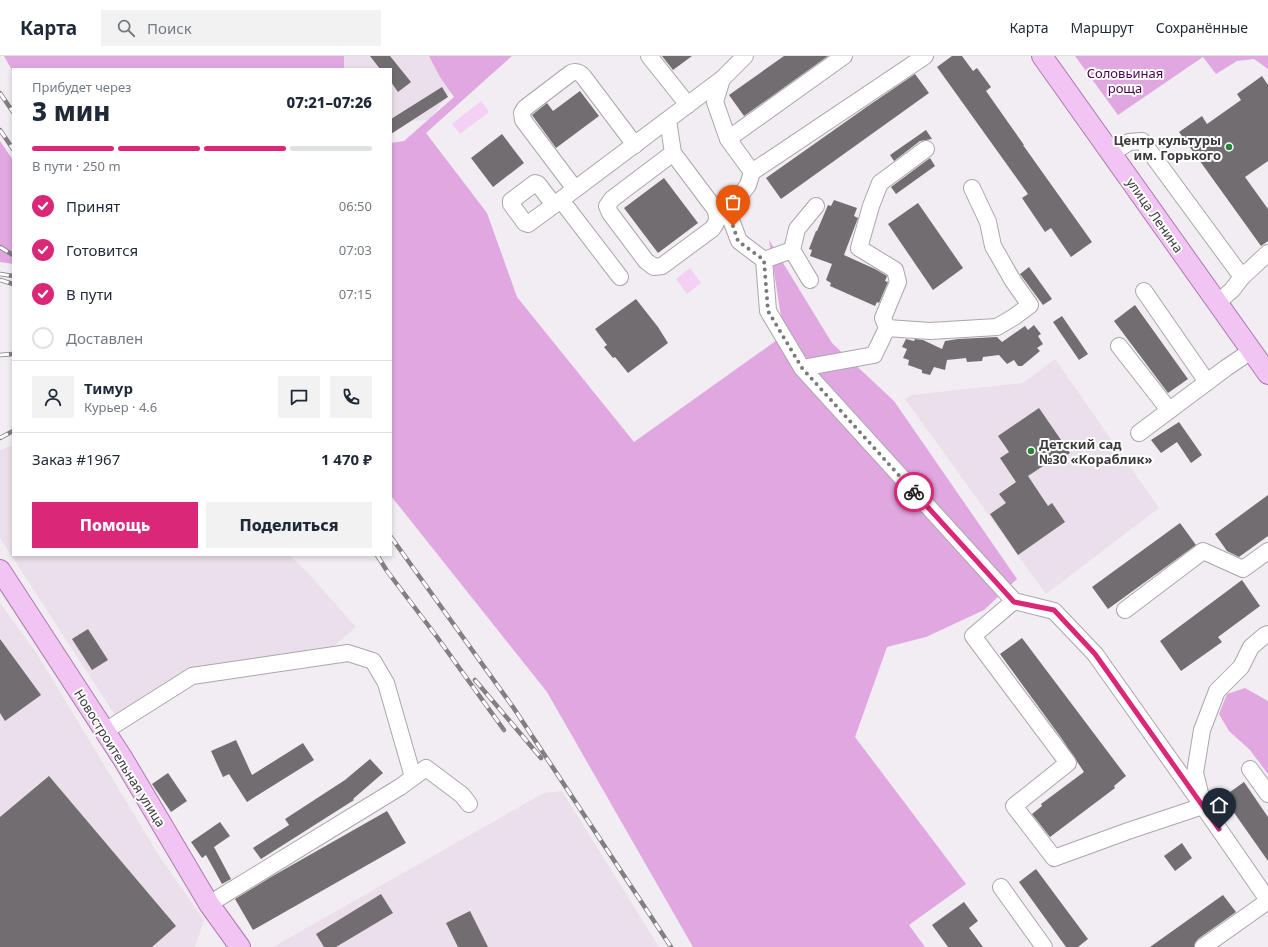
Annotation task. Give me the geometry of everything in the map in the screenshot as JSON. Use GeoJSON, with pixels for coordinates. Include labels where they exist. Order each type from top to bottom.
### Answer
{"type":"FeatureCollection","features":[{"type":"Feature","properties":{"kind":"main road","name":"улица Ленина"},"geometry":{"type":"LineString","coordinates":[[1042,56],[1268,374]]}},
{"type":"Feature","properties":{"kind":"main road","name":"Новостроительная улица"},"geometry":{"type":"LineString","coordinates":[[0,570],[123,759],[209,904],[240,947]]}},
{"type":"Feature","properties":{"kind":"street"},"geometry":{"type":"LineString","coordinates":[[649,56],[688,105]]}},
{"type":"Feature","properties":{"kind":"street"},"geometry":{"type":"LineString","coordinates":[[728,139],[844,56]]}},
{"type":"Feature","properties":{"kind":"street"},"geometry":{"type":"LineString","coordinates":[[925,56],[752,172],[748,185],[728,212],[738,241],[764,260],[768,311],[802,368],[1014,602],[1054,610],[1095,654],[1268,900],[1214,945]]}},
{"type":"Feature","properties":{"kind":"street"},"geometry":{"type":"LineString","coordinates":[[620,278],[558,202],[722,79],[743,57]]}},
{"type":"Feature","properties":{"kind":"street"},"geometry":{"type":"LineString","coordinates":[[575,190],[523,120],[522,116],[525,108],[565,78],[574,72],[583,76],[635,145]]}},
{"type":"Feature","properties":{"kind":"street"},"geometry":{"type":"LineString","coordinates":[[722,79],[715,102],[728,139],[752,172]]}},
{"type":"Feature","properties":{"kind":"street"},"geometry":{"type":"LineString","coordinates":[[668,120],[673,153],[715,209],[717,220],[712,229],[662,266],[654,267],[646,261],[610,213],[607,206],[612,199],[673,153]]}},
{"type":"Feature","properties":{"kind":"street"},"geometry":{"type":"LineString","coordinates":[[1111,154],[1129,142],[1142,141],[1242,277]]}},
{"type":"Feature","properties":{"kind":"street"},"geometry":{"type":"LineString","coordinates":[[802,368],[874,356],[887,328],[883,318],[898,282],[895,270],[859,248],[871,206],[880,183],[926,149]]}},
{"type":"Feature","properties":{"kind":"street"},"geometry":{"type":"LineString","coordinates":[[887,328],[930,331],[997,327],[1030,305],[1013,281],[993,246],[988,222],[972,188]]}},
{"type":"Feature","properties":{"kind":"street"},"geometry":{"type":"LineString","coordinates":[[810,280],[792,250],[797,229],[816,206]]}},
{"type":"Feature","properties":{"kind":"street"},"geometry":{"type":"LineString","coordinates":[[764,260],[792,250]]}},
{"type":"Feature","properties":{"kind":"street"},"geometry":{"type":"LineString","coordinates":[[1217,303],[1232,290],[1242,277],[1268,253]]}},
{"type":"Feature","properties":{"kind":"street"},"geometry":{"type":"LineString","coordinates":[[1144,291],[1207,382]]}},
{"type":"Feature","properties":{"kind":"street"},"geometry":{"type":"LineString","coordinates":[[1119,346],[1169,410]]}},
{"type":"Feature","properties":{"kind":"street"},"geometry":{"type":"LineString","coordinates":[[1139,433],[1251,351]]}},
{"type":"Feature","properties":{"kind":"street"},"geometry":{"type":"LineString","coordinates":[[1126,610],[1203,551],[1243,569],[1268,551]]}},
{"type":"Feature","properties":{"kind":"street"},"geometry":{"type":"LineString","coordinates":[[1014,602],[973,636],[1068,763],[1014,806],[1054,858],[1203,806]]}},
{"type":"Feature","properties":{"kind":"street"},"geometry":{"type":"LineString","coordinates":[[1203,806],[1194,773],[1202,730],[1218,691],[1241,667],[1251,647],[1268,634]]}},
{"type":"Feature","properties":{"kind":"street"},"geometry":{"type":"LineString","coordinates":[[104,731],[192,676],[348,654],[373,661],[386,682],[413,777]]}},
{"type":"Feature","properties":{"kind":"street"},"geometry":{"type":"LineString","coordinates":[[209,904],[394,791],[426,768],[462,795],[469,804]]}},
{"type":"Feature","properties":{"kind":"street"},"geometry":{"type":"LineString","coordinates":[[1250,769],[1268,794]]}},
{"type":"Feature","properties":{"kind":"street"},"geometry":{"type":"LineString","coordinates":[[1001,887],[1044,947]]}},
{"type":"Feature","properties":{"kind":"shaded area"},"geometry":{"type":"Polygon","coordinates":[[[327,56],[478,56],[429,120],[392,122],[392,68],[326,68],[327,56]]]}},
{"type":"Feature","properties":{"kind":"shaded area"},"geometry":{"type":"Polygon","coordinates":[[[481,101],[489,112],[460,134],[452,124],[481,101]]]}},
{"type":"Feature","properties":{"kind":"shaded area"},"geometry":{"type":"Polygon","coordinates":[[[690,268],[701,283],[687,294],[676,279],[690,268]]]}},
{"type":"Feature","properties":{"kind":"shaded area","name":"Детский сад №30 «Кораблик»"},"geometry":{"type":"Polygon","coordinates":[[[1055,359],[1159,508],[1046,594],[905,399],[911,395],[1023,383],[1055,359]]]}},
{"type":"Feature","properties":{"kind":"shaded area"},"geometry":{"type":"Polygon","coordinates":[[[12,445],[12,556],[290,556],[305,570],[356,627],[323,655],[206,674],[117,718],[0,538],[0,450],[12,445]]]}},
{"type":"Feature","properties":{"kind":"shaded area"},"geometry":{"type":"Polygon","coordinates":[[[0,603],[37,654],[161,859],[204,920],[195,947],[0,947],[0,603]]]}},
{"type":"Feature","properties":{"kind":"shaded area"},"geometry":{"type":"Polygon","coordinates":[[[562,791],[659,947],[273,947],[544,793],[562,791]]]}},
{"type":"Feature","properties":{"kind":"green space"},"geometry":{"type":"Polygon","coordinates":[[[4,56],[344,56],[344,68],[12,68],[12,70],[4,56]]]}},
{"type":"Feature","properties":{"kind":"green space"},"geometry":{"type":"Polygon","coordinates":[[[429,56],[512,56],[426,133],[487,213],[517,297],[634,442],[784,335],[769,240],[832,343],[894,401],[1017,579],[984,610],[926,637],[887,647],[855,737],[966,884],[909,925],[925,947],[693,947],[547,692],[392,497],[392,143],[404,141],[454,97],[440,77],[429,56]]]}},
{"type":"Feature","properties":{"kind":"green space","name":"Соловьиная роща"},"geometry":{"type":"Polygon","coordinates":[[[1075,56],[1268,56],[1268,69],[1254,59],[1237,61],[1216,74],[1203,57],[1118,115],[1075,56]]]}},
{"type":"Feature","properties":{"kind":"green space"},"geometry":{"type":"Polygon","coordinates":[[[0,141],[12,159],[12,264],[0,262],[0,141]]]}},
{"type":"Feature","properties":{"kind":"green space"},"geometry":{"type":"Polygon","coordinates":[[[1245,688],[1268,701],[1268,774],[1250,750],[1229,731],[1219,714],[1227,694],[1245,688]]]}},
{"type":"Feature","properties":{"kind":"building"},"geometry":{"type":"Polygon","coordinates":[[[370,56],[390,56],[411,82],[398,92],[392,83],[392,68],[379,68],[370,56]]]}},
{"type":"Feature","properties":{"kind":"building"},"geometry":{"type":"Polygon","coordinates":[[[662,56],[692,56],[673,70],[662,56]]]}},
{"type":"Feature","properties":{"kind":"building"},"geometry":{"type":"Polygon","coordinates":[[[784,56],[828,56],[744,116],[729,95],[784,56]]]}},
{"type":"Feature","properties":{"kind":"building"},"geometry":{"type":"Polygon","coordinates":[[[952,56],[962,56],[973,71],[977,68],[991,87],[986,91],[1092,242],[1071,257],[1051,228],[1045,232],[1022,198],[1028,194],[937,67],[952,56]]]}},
{"type":"Feature","properties":{"kind":"building"},"geometry":{"type":"Polygon","coordinates":[[[915,74],[929,93],[781,199],[766,178],[915,74]]]}},
{"type":"Feature","properties":{"kind":"building","name":"Центр культуры им. Горького"},"geometry":{"type":"Polygon","coordinates":[[[1262,76],[1268,85],[1268,161],[1245,177],[1268,209],[1268,241],[1261,246],[1179,132],[1202,116],[1207,124],[1241,100],[1237,94],[1262,76]]]}},
{"type":"Feature","properties":{"kind":"building"},"geometry":{"type":"Polygon","coordinates":[[[442,87],[448,97],[392,133],[392,118],[442,87]]]}},
{"type":"Feature","properties":{"kind":"building"},"geometry":{"type":"Polygon","coordinates":[[[580,91],[599,116],[556,148],[532,115],[547,103],[553,111],[580,91]]]}},
{"type":"Feature","properties":{"kind":"building"},"geometry":{"type":"Polygon","coordinates":[[[926,130],[932,139],[920,141],[894,161],[890,155],[926,130]]]}},
{"type":"Feature","properties":{"kind":"building"},"geometry":{"type":"Polygon","coordinates":[[[502,134],[524,163],[493,187],[471,158],[502,134]]]}},
{"type":"Feature","properties":{"kind":"building"},"geometry":{"type":"Polygon","coordinates":[[[930,158],[935,166],[896,194],[891,187],[930,158]]]}},
{"type":"Feature","properties":{"kind":"building"},"geometry":{"type":"Polygon","coordinates":[[[664,178],[698,223],[658,253],[624,208],[664,178]]]}},
{"type":"Feature","properties":{"kind":"building"},"geometry":{"type":"Polygon","coordinates":[[[834,200],[857,208],[854,216],[858,218],[844,255],[887,276],[885,281],[888,282],[879,303],[877,302],[875,306],[830,286],[831,283],[826,280],[832,264],[810,256],[812,250],[809,249],[816,231],[828,205],[831,206],[834,200]]]}},
{"type":"Feature","properties":{"kind":"building"},"geometry":{"type":"Polygon","coordinates":[[[918,203],[963,268],[933,290],[888,224],[918,203]]]}},
{"type":"Feature","properties":{"kind":"building"},"geometry":{"type":"Polygon","coordinates":[[[1029,267],[1052,299],[1043,305],[1020,274],[1029,267]]]}},
{"type":"Feature","properties":{"kind":"building"},"geometry":{"type":"Polygon","coordinates":[[[636,299],[658,327],[668,343],[628,373],[615,357],[613,358],[604,347],[607,345],[595,329],[636,299]]]}},
{"type":"Feature","properties":{"kind":"building"},"geometry":{"type":"Polygon","coordinates":[[[1135,305],[1188,379],[1168,393],[1114,321],[1135,305]]]}},
{"type":"Feature","properties":{"kind":"building"},"geometry":{"type":"Polygon","coordinates":[[[1062,316],[1088,354],[1079,360],[1053,322],[1062,316]]]}},
{"type":"Feature","properties":{"kind":"building"},"geometry":{"type":"Polygon","coordinates":[[[1034,325],[1041,334],[1038,336],[1043,344],[1037,348],[1040,351],[1022,366],[1018,366],[1014,360],[1007,364],[999,355],[983,357],[982,361],[967,362],[966,358],[947,360],[945,370],[934,367],[930,375],[922,373],[922,370],[908,365],[909,360],[903,358],[907,349],[902,347],[906,339],[914,341],[915,339],[923,340],[942,349],[945,341],[958,339],[997,337],[1002,342],[1025,326],[1028,330],[1034,325]]]}},
{"type":"Feature","properties":{"kind":"building"},"geometry":{"type":"Polygon","coordinates":[[[1039,408],[1070,453],[1051,466],[1049,462],[1028,476],[1048,506],[1052,503],[1065,522],[1018,555],[990,514],[1006,503],[999,494],[1016,482],[1000,458],[1009,452],[998,436],[1039,408]]]}},
{"type":"Feature","properties":{"kind":"building"},"geometry":{"type":"Polygon","coordinates":[[[1179,422],[1202,455],[1191,463],[1177,442],[1161,453],[1151,440],[1179,422]]]}},
{"type":"Feature","properties":{"kind":"building"},"geometry":{"type":"Polygon","coordinates":[[[1268,495],[1268,536],[1239,557],[1227,551],[1215,534],[1268,495]]]}},
{"type":"Feature","properties":{"kind":"building"},"geometry":{"type":"Polygon","coordinates":[[[1180,523],[1196,545],[1108,609],[1092,587],[1180,523]]]}},
{"type":"Feature","properties":{"kind":"building"},"geometry":{"type":"Polygon","coordinates":[[[1242,580],[1260,606],[1218,637],[1222,642],[1181,671],[1160,641],[1242,580]]]}},
{"type":"Feature","properties":{"kind":"building"},"geometry":{"type":"Polygon","coordinates":[[[88,629],[108,660],[92,670],[72,639],[88,629]]]}},
{"type":"Feature","properties":{"kind":"building"},"geometry":{"type":"Polygon","coordinates":[[[1022,638],[1126,776],[1114,786],[1115,788],[1050,837],[1032,814],[1042,806],[1041,804],[1084,772],[1062,739],[1000,654],[1022,638]]]}},
{"type":"Feature","properties":{"kind":"building"},"geometry":{"type":"Polygon","coordinates":[[[0,639],[41,695],[5,721],[0,713],[0,639]]]}},
{"type":"Feature","properties":{"kind":"building"},"geometry":{"type":"Polygon","coordinates":[[[236,740],[252,775],[303,743],[314,760],[247,802],[229,774],[223,777],[211,751],[236,740]]]}},
{"type":"Feature","properties":{"kind":"building"},"geometry":{"type":"Polygon","coordinates":[[[370,759],[383,773],[353,799],[354,800],[261,859],[253,848],[289,825],[285,819],[345,780],[370,759]]]}},
{"type":"Feature","properties":{"kind":"building"},"geometry":{"type":"Polygon","coordinates":[[[168,773],[187,801],[171,812],[152,784],[168,773]]]}},
{"type":"Feature","properties":{"kind":"building"},"geometry":{"type":"Polygon","coordinates":[[[49,776],[176,926],[152,947],[0,947],[0,817],[49,776]]]}},
{"type":"Feature","properties":{"kind":"building"},"geometry":{"type":"Polygon","coordinates":[[[1244,782],[1268,817],[1268,861],[1223,797],[1244,782]]]}},
{"type":"Feature","properties":{"kind":"building"},"geometry":{"type":"Polygon","coordinates":[[[387,811],[406,843],[253,930],[235,899],[387,811]]]}},
{"type":"Feature","properties":{"kind":"building"},"geometry":{"type":"Polygon","coordinates":[[[220,822],[230,836],[214,847],[231,879],[222,884],[206,855],[202,858],[191,842],[220,822]]]}},
{"type":"Feature","properties":{"kind":"building"},"geometry":{"type":"Polygon","coordinates":[[[1182,843],[1192,858],[1175,871],[1164,856],[1182,843]]]}},
{"type":"Feature","properties":{"kind":"building"},"geometry":{"type":"Polygon","coordinates":[[[1036,869],[1088,939],[1078,947],[1066,947],[1019,882],[1036,869]]]}},
{"type":"Feature","properties":{"kind":"building"},"geometry":{"type":"Polygon","coordinates":[[[381,894],[393,913],[336,947],[324,947],[316,934],[381,894]]]}},
{"type":"Feature","properties":{"kind":"building"},"geometry":{"type":"Polygon","coordinates":[[[1223,895],[1236,912],[1198,939],[1194,947],[1150,947],[1223,895]]]}},
{"type":"Feature","properties":{"kind":"building"},"geometry":{"type":"Polygon","coordinates":[[[964,902],[978,921],[969,928],[983,947],[948,947],[932,925],[964,902]]]}},
{"type":"Feature","properties":{"kind":"building"},"geometry":{"type":"Polygon","coordinates":[[[470,911],[488,947],[458,947],[446,923],[470,911]]]}},
{"type":"Feature","properties":{"kind":"railway"},"geometry":{"type":"LineString","coordinates":[[0,93],[12,111]]}},
{"type":"Feature","properties":{"kind":"railway"},"geometry":{"type":"LineString","coordinates":[[0,130],[12,148]]}},
{"type":"Feature","properties":{"kind":"railway"},"geometry":{"type":"LineString","coordinates":[[0,247],[12,254]]}},
{"type":"Feature","properties":{"kind":"railway"},"geometry":{"type":"LineString","coordinates":[[0,274],[12,276]]}},
{"type":"Feature","properties":{"kind":"railway"},"geometry":{"type":"LineString","coordinates":[[0,280],[12,284]]}},
{"type":"Feature","properties":{"kind":"railway"},"geometry":{"type":"LineString","coordinates":[[0,355],[12,354]]}},
{"type":"Feature","properties":{"kind":"railway"},"geometry":{"type":"LineString","coordinates":[[0,438],[12,432]]}},
{"type":"Feature","properties":{"kind":"railway"},"geometry":{"type":"LineString","coordinates":[[392,538],[513,707],[671,947]]}},
{"type":"Feature","properties":{"kind":"railway"},"geometry":{"type":"LineString","coordinates":[[378,556],[387,571],[504,730]]}},
{"type":"Feature","properties":{"kind":"railway"},"geometry":{"type":"LineString","coordinates":[[475,680],[541,758]]}},
{"type":"Feature","properties":{"kind":"way so far"},"geometry":{"type":"LineString","coordinates":[[733,226],[738,241],[764,260],[768,311],[802,368],[914,492]]}},
{"type":"Feature","properties":{"kind":"place","name":"Центр культуры им. Горького"},"geometry":{"type":"Point","coordinates":[1229,147]}},
{"type":"Feature","properties":{"kind":"place","name":"Детский сад №30 «Кораблик»"},"geometry":{"type":"Point","coordinates":[1031,451]}},
{"type":"Feature","properties":{"kind":"route"},"geometry":{"type":"LineString","coordinates":[[914,492],[1014,602],[1054,610],[1095,654],[1219,829]]}}]}
